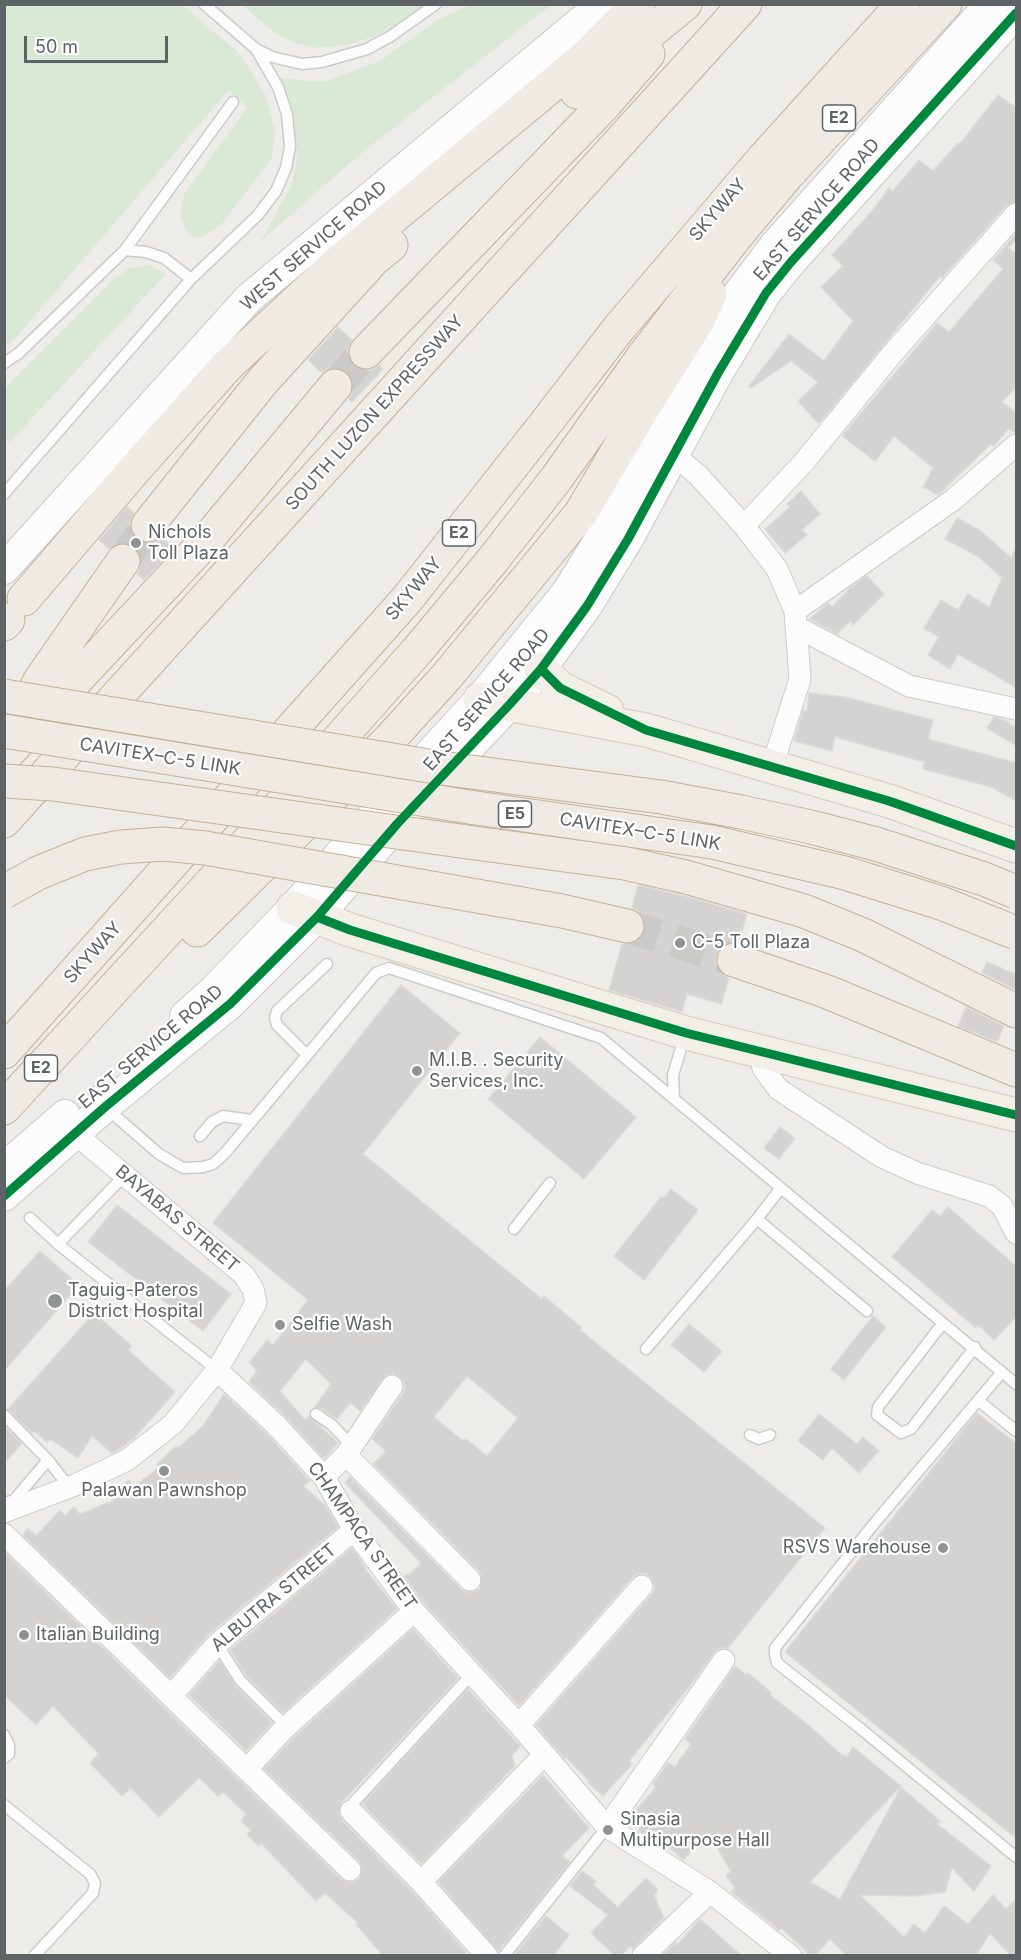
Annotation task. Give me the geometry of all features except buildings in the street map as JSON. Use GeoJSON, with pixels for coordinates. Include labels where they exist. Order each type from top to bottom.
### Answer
{"type":"FeatureCollection","features":[{"type":"Feature","properties":{"kind":"highway"},"geometry":{"type":"LineString","coordinates":[[12,614],[136,468],[227,366],[339,262],[587,56],[638,4]]}},
{"type":"Feature","properties":{"kind":"highway"},"geometry":{"type":"LineString","coordinates":[[148,525],[262,382],[374,259],[685,4]]}},
{"type":"Feature","properties":{"kind":"highway"},"geometry":{"type":"LineString","coordinates":[[366,352],[604,105],[689,4]]}},
{"type":"Feature","properties":{"kind":"highway","name":"SOUTH LUZON EXPRESSWAY"},"geometry":{"type":"LineString","coordinates":[[4,821],[745,4]]}},
{"type":"Feature","properties":{"kind":"highway","name":"SKYWAY"},"geometry":{"type":"LineString","coordinates":[[4,1052],[408,598],[626,319],[763,159],[903,4]]}},
{"type":"Feature","properties":{"kind":"highway","name":"SKYWAY"},"geometry":{"type":"LineString","coordinates":[[4,1108],[333,748],[432,633],[556,479],[645,354],[737,236],[788,174],[945,4]]}},
{"type":"Feature","properties":{"kind":"highway"},"geometry":{"type":"LineString","coordinates":[[5,756],[206,541],[335,386]]}},
{"type":"Feature","properties":{"kind":"highway"},"geometry":{"type":"LineString","coordinates":[[5,756],[39,682],[123,561]]}},
{"type":"Feature","properties":{"kind":"highway","name":"CAVITEX–C-5 LINK"},"geometry":{"type":"LineString","coordinates":[[4,696],[441,768],[661,797],[764,816],[876,844],[1017,892]]}},
{"type":"Feature","properties":{"kind":"highway"},"geometry":{"type":"LineString","coordinates":[[5,756],[53,784],[624,863],[686,877],[804,911],[863,934],[1017,1011]]}},
{"type":"Feature","properties":{"kind":"highway","name":"CAVITEX–C-5 LINK"},"geometry":{"type":"LineString","coordinates":[[5,756],[375,792],[675,836],[746,849],[873,882],[941,903],[1017,933]]}},
{"type":"Feature","properties":{"kind":"highway"},"geometry":{"type":"LineString","coordinates":[[4,892],[38,873],[85,854],[121,847],[163,844],[205,848],[551,909],[627,926]]}},
{"type":"Feature","properties":{"kind":"highway"},"geometry":{"type":"LineString","coordinates":[[734,960],[825,991],[1017,1070]]}},
{"type":"Feature","properties":{"kind":"main road","name":"WEST SERVICE ROAD"},"geometry":{"type":"LineString","coordinates":[[4,569],[249,298],[602,4]]}},
{"type":"Feature","properties":{"kind":"main road","name":"EAST SERVICE ROAD"},"geometry":{"type":"LineString","coordinates":[[495,702],[541,669],[588,606],[732,302],[775,245],[990,4]]}},
{"type":"Feature","properties":{"kind":"main road","name":"EAST SERVICE ROAD"},"geometry":{"type":"LineString","coordinates":[[4,1168],[230,1005],[305,913],[397,824],[495,702],[604,532],[718,373],[766,293],[791,262],[1017,13]]}},
{"type":"Feature","properties":{"kind":"main road"},"geometry":{"type":"LineString","coordinates":[[541,669],[560,688],[646,730]]}},
{"type":"Feature","properties":{"kind":"main road"},"geometry":{"type":"LineString","coordinates":[[495,702],[646,730],[889,801],[1017,846]]}},
{"type":"Feature","properties":{"kind":"main road"},"geometry":{"type":"LineString","coordinates":[[305,913],[361,933],[686,1033],[1017,1115]]}},
{"type":"Feature","properties":{"kind":"main road","name":"EAST SERVICE ROAD"},"geometry":{"type":"LineString","coordinates":[[4,1196],[74,1133],[99,1099]]}},
{"type":"Feature","properties":{"kind":"street"},"geometry":{"type":"LineString","coordinates":[[744,526],[804,462],[892,354],[1017,214]]}},
{"type":"Feature","properties":{"kind":"street"},"geometry":{"type":"LineString","coordinates":[[796,619],[953,500],[1017,445]]}},
{"type":"Feature","properties":{"kind":"street"},"geometry":{"type":"LineString","coordinates":[[663,447],[698,475],[744,526],[777,569],[796,619],[800,678],[772,767]]}},
{"type":"Feature","properties":{"kind":"street"},"geometry":{"type":"LineString","coordinates":[[796,619],[909,686],[1016,709]]}},
{"type":"Feature","properties":{"kind":"street"},"geometry":{"type":"LineString","coordinates":[[759,1052],[763,1068],[778,1089],[882,1157],[917,1173],[989,1196],[1002,1206],[1017,1233]]}},
{"type":"Feature","properties":{"kind":"street","name":"BAYABAS STREET"},"geometry":{"type":"LineString","coordinates":[[4,1512],[69,1487],[128,1460],[173,1424],[217,1370],[256,1303],[253,1289],[244,1275],[74,1133]]}},
{"type":"Feature","properties":{"kind":"street","name":"CHAMPACA STREET"},"geometry":{"type":"LineString","coordinates":[[217,1370],[275,1424],[324,1477],[354,1530],[414,1611],[519,1725],[607,1827],[710,1892],[791,1956]]}},
{"type":"Feature","properties":{"kind":"street"},"geometry":{"type":"LineString","coordinates":[[324,1477],[349,1451],[392,1386]]}},
{"type":"Feature","properties":{"kind":"street"},"geometry":{"type":"LineString","coordinates":[[349,1451],[470,1580]]}},
{"type":"Feature","properties":{"kind":"street","name":"ALBUTRA STREET"},"geometry":{"type":"LineString","coordinates":[[172,1695],[217,1644],[354,1530]]}},
{"type":"Feature","properties":{"kind":"street"},"geometry":{"type":"LineString","coordinates":[[4,1534],[350,1870]]}},
{"type":"Feature","properties":{"kind":"street"},"geometry":{"type":"LineString","coordinates":[[519,1725],[642,1586]]}},
{"type":"Feature","properties":{"kind":"street"},"geometry":{"type":"LineString","coordinates":[[247,1769],[287,1727],[414,1611]]}},
{"type":"Feature","properties":{"kind":"street"},"geometry":{"type":"LineString","coordinates":[[607,1827],[724,1660]]}},
{"type":"Feature","properties":{"kind":"street"},"geometry":{"type":"LineString","coordinates":[[420,1882],[544,1755]]}},
{"type":"Feature","properties":{"kind":"street"},"geometry":{"type":"LineString","coordinates":[[351,1811],[487,1956]]}},
{"type":"Feature","properties":{"kind":"street"},"geometry":{"type":"LineString","coordinates":[[643,1956],[710,1892]]}},
{"type":"Feature","properties":{"kind":"lane"},"geometry":{"type":"LineString","coordinates":[[204,4],[256,49],[272,57],[302,64],[342,58],[367,50],[436,4]]}},
{"type":"Feature","properties":{"kind":"lane"},"geometry":{"type":"LineString","coordinates":[[4,494],[191,279],[258,215],[276,191],[286,168],[290,147],[287,114],[278,87],[256,49]]}},
{"type":"Feature","properties":{"kind":"lane"},"geometry":{"type":"LineString","coordinates":[[4,363],[19,353],[125,250],[233,102]]}},
{"type":"Feature","properties":{"kind":"lane"},"geometry":{"type":"LineString","coordinates":[[125,250],[146,252],[164,258],[191,279]]}},
{"type":"Feature","properties":{"kind":"lane"},"geometry":{"type":"LineString","coordinates":[[306,1054],[277,1025],[275,1018],[277,1011],[327,964]]}},
{"type":"Feature","properties":{"kind":"lane"},"geometry":{"type":"LineString","coordinates":[[99,1099],[159,1154],[183,1168],[213,1164],[376,973],[389,968],[601,1038],[1017,1384]]}},
{"type":"Feature","properties":{"kind":"lane"},"geometry":{"type":"LineString","coordinates":[[674,1099],[673,1075],[686,1033]]}},
{"type":"Feature","properties":{"kind":"lane"},"geometry":{"type":"LineString","coordinates":[[200,1136],[212,1122],[223,1116],[251,1120]]}},
{"type":"Feature","properties":{"kind":"lane"},"geometry":{"type":"LineString","coordinates":[[58,1244],[124,1176]]}},
{"type":"Feature","properties":{"kind":"lane"},"geometry":{"type":"LineString","coordinates":[[514,1229],[550,1184]]}},
{"type":"Feature","properties":{"kind":"lane"},"geometry":{"type":"LineString","coordinates":[[646,1349],[757,1220],[780,1189]]}},
{"type":"Feature","properties":{"kind":"lane","name":"CHAMPACA STREET"},"geometry":{"type":"LineString","coordinates":[[30,1218],[58,1244],[217,1370]]}},
{"type":"Feature","properties":{"kind":"lane"},"geometry":{"type":"LineString","coordinates":[[757,1220],[867,1311]]}},
{"type":"Feature","properties":{"kind":"lane"},"geometry":{"type":"LineString","coordinates":[[944,1323],[878,1407],[877,1415],[901,1433],[911,1429],[975,1347]]}},
{"type":"Feature","properties":{"kind":"lane"},"geometry":{"type":"LineString","coordinates":[[1002,1372],[873,1525],[775,1648],[775,1655],[777,1663],[1017,1857]]}},
{"type":"Feature","properties":{"kind":"lane"},"geometry":{"type":"LineString","coordinates":[[979,1401],[1017,1431]]}},
{"type":"Feature","properties":{"kind":"lane"},"geometry":{"type":"LineString","coordinates":[[316,1414],[332,1425],[349,1451]]}},
{"type":"Feature","properties":{"kind":"lane"},"geometry":{"type":"LineString","coordinates":[[4,1415],[48,1460],[69,1487]]}},
{"type":"Feature","properties":{"kind":"lane"},"geometry":{"type":"LineString","coordinates":[[750,1435],[759,1439],[770,1435]]}},
{"type":"Feature","properties":{"kind":"lane"},"geometry":{"type":"LineString","coordinates":[[4,1503],[14,1500],[48,1460]]}},
{"type":"Feature","properties":{"kind":"lane"},"geometry":{"type":"LineString","coordinates":[[217,1644],[240,1680],[287,1727]]}},
{"type":"Feature","properties":{"kind":"lane"},"geometry":{"type":"LineString","coordinates":[[351,1811],[353,1803],[472,1674]]}},
{"type":"Feature","properties":{"kind":"lane"},"geometry":{"type":"LineString","coordinates":[[4,1735],[9,1745],[9,1754],[4,1758]]}},
{"type":"Feature","properties":{"kind":"lane"},"geometry":{"type":"LineString","coordinates":[[4,1805],[90,1874],[95,1883],[93,1893],[34,1956]]}},
{"type":"Feature","properties":{"kind":"lane"},"geometry":{"type":"LineString","coordinates":[[504,1956],[607,1827]]}},
{"type":"Feature","properties":{"kind":"green space"},"geometry":{"type":"Polygon","coordinates":[[[5,4],[182,5],[237,51],[253,73],[266,98],[275,130],[272,158],[221,225],[200,238],[188,235],[180,215],[184,194],[247,108],[229,90],[13,341],[5,346],[5,4]]]}},
{"type":"Feature","properties":{"kind":"green space"},"geometry":{"type":"Polygon","coordinates":[[[242,5],[424,5],[396,27],[370,38],[346,45],[318,48],[294,43],[275,33],[242,5]]]}},
{"type":"Feature","properties":{"kind":"green space"},"geometry":{"type":"Polygon","coordinates":[[[470,5],[551,5],[364,151],[261,241],[291,186],[297,160],[294,117],[277,78],[324,82],[380,61],[439,19],[470,5]]]}},
{"type":"Feature","properties":{"kind":"green space"},"geometry":{"type":"Polygon","coordinates":[[[148,265],[166,274],[10,442],[5,438],[5,388],[113,280],[129,268],[148,265]]]}},
{"type":"Feature","properties":{"kind":"tunnel"},"geometry":{"type":"LineString","coordinates":[[335,386],[366,352]]}},
{"type":"Feature","properties":{"kind":"tunnel"},"geometry":{"type":"LineString","coordinates":[[123,561],[148,525]]}},
{"type":"Feature","properties":{"kind":"tunnel"},"geometry":{"type":"LineString","coordinates":[[627,926],[734,960]]}},
{"type":"Feature","properties":{"kind":"cycle path"},"geometry":{"type":"LineString","coordinates":[[4,1196],[105,1107],[230,1004],[317,917],[397,824],[541,669],[587,606],[628,539],[718,373],[766,293],[791,262],[1016,13]]}},
{"type":"Feature","properties":{"kind":"cycle path"},"geometry":{"type":"LineString","coordinates":[[541,669],[560,688],[646,730],[889,801],[1016,846]]}},
{"type":"Feature","properties":{"kind":"cycle path"},"geometry":{"type":"LineString","coordinates":[[317,917],[350,930],[686,1033],[1016,1115]]}},
{"type":"Feature","properties":{"kind":"place","name":"Nichols Toll Plaza"},"geometry":{"type":"Point","coordinates":[136,543]}},
{"type":"Feature","properties":{"kind":"place","name":"C-5 Toll Plaza"},"geometry":{"type":"Point","coordinates":[680,943]}},
{"type":"Feature","properties":{"kind":"place","name":"M.I.B. . Security Services, Inc."},"geometry":{"type":"Point","coordinates":[417,1071]}},
{"type":"Feature","properties":{"kind":"place","name":"Taguig-Pateros District Hospital"},"geometry":{"type":"Point","coordinates":[55,1301]}},
{"type":"Feature","properties":{"kind":"place","name":"Selfie Wash"},"geometry":{"type":"Point","coordinates":[280,1325]}},
{"type":"Feature","properties":{"kind":"place","name":"Palawan Pawnshop"},"geometry":{"type":"Point","coordinates":[164,1471]}},
{"type":"Feature","properties":{"kind":"place","name":"RSVS Warehouse"},"geometry":{"type":"Point","coordinates":[943,1548]}},
{"type":"Feature","properties":{"kind":"place","name":"Italian Building"},"geometry":{"type":"Point","coordinates":[24,1635]}},
{"type":"Feature","properties":{"kind":"place","name":"Sinasia Multipurpose Hall"},"geometry":{"type":"Point","coordinates":[608,1830]}}]}
